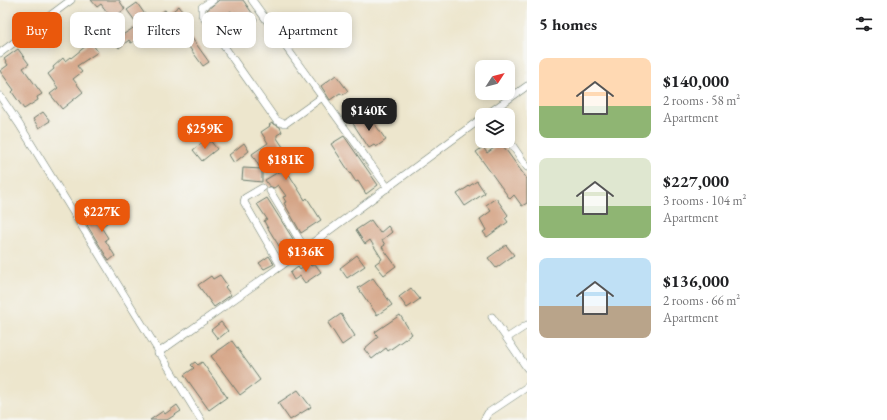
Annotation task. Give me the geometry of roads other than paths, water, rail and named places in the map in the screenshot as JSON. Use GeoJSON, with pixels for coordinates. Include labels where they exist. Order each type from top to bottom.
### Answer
{"type":"FeatureCollection","features":[{"type":"Feature","properties":{"kind":"street"},"geometry":{"type":"LineString","coordinates":[[0,54],[71,0]]}},
{"type":"Feature","properties":{"kind":"street"},"geometry":{"type":"LineString","coordinates":[[213,0],[202,8],[202,15],[276,120],[286,123],[321,98]]}},
{"type":"Feature","properties":{"kind":"street"},"geometry":{"type":"LineString","coordinates":[[252,0],[321,98],[388,188]]}},
{"type":"Feature","properties":{"kind":"street"},"geometry":{"type":"LineString","coordinates":[[497,108],[527,86]]}},
{"type":"Feature","properties":{"kind":"street"},"geometry":{"type":"LineString","coordinates":[[0,96],[20,124],[197,419]]}},
{"type":"Feature","properties":{"kind":"street"},"geometry":{"type":"LineString","coordinates":[[158,353],[305,249],[475,123]]}},
{"type":"Feature","properties":{"kind":"street"},"geometry":{"type":"LineString","coordinates":[[514,148],[527,167]]}},
{"type":"Feature","properties":{"kind":"street"},"geometry":{"type":"LineString","coordinates":[[262,188],[245,198],[244,202],[281,266]]}},
{"type":"Feature","properties":{"kind":"street"},"geometry":{"type":"LineString","coordinates":[[270,191],[305,249]]}},
{"type":"Feature","properties":{"kind":"street"},"geometry":{"type":"LineString","coordinates":[[492,317],[527,368]]}},
{"type":"Feature","properties":{"kind":"street"},"geometry":{"type":"LineString","coordinates":[[507,338],[527,324]]}},
{"type":"Feature","properties":{"kind":"street"},"geometry":{"type":"LineString","coordinates":[[484,420],[488,413],[527,387]]}}]}
